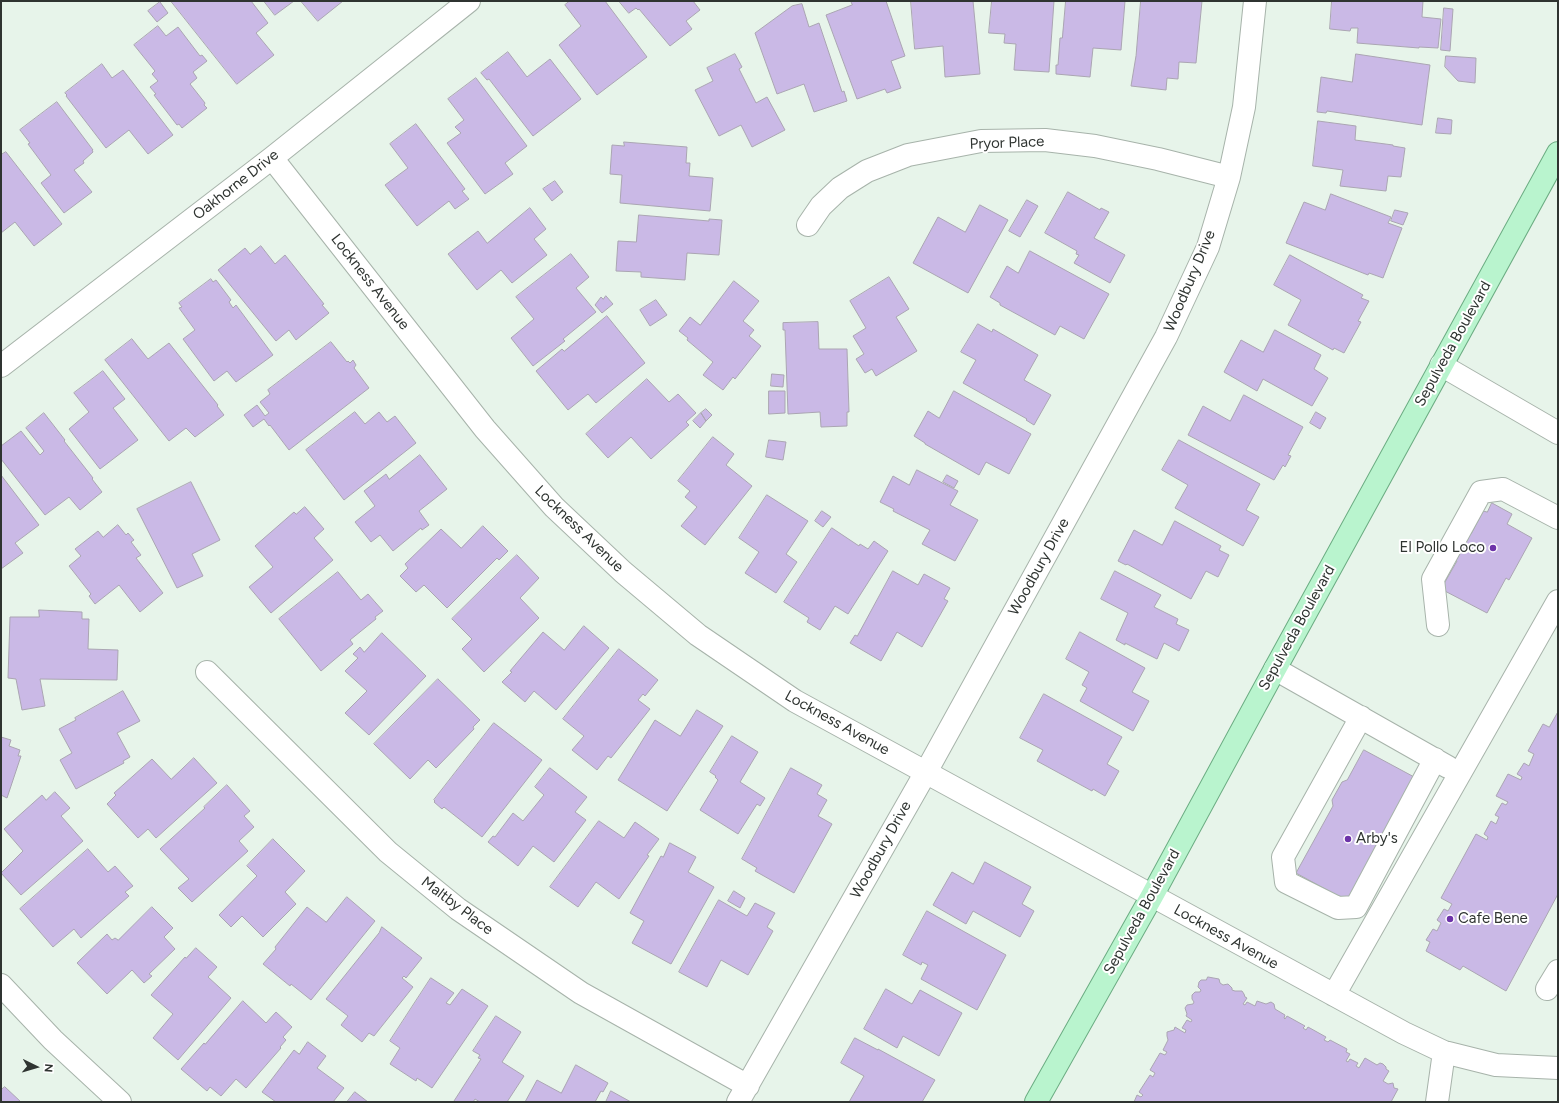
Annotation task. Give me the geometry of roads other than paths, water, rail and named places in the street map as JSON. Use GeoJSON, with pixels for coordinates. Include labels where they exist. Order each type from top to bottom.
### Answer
{"type":"FeatureCollection","features":[{"type":"Feature","properties":{"kind":"main road","name":"Sepulveda Boulevard"},"geometry":{"type":"LineString","coordinates":[[1036,1102],[1152,896],[1558,153]]}},
{"type":"Feature","properties":{"kind":"street","name":"Oakhorne Drive"},"geometry":{"type":"LineString","coordinates":[[1,366],[272,158],[469,1]]}},
{"type":"Feature","properties":{"kind":"street","name":"Woodbury Drive"},"geometry":{"type":"LineString","coordinates":[[743,1094],[926,772],[1166,337],[1208,247],[1229,177],[1244,107],[1255,1]]}},
{"type":"Feature","properties":{"kind":"street","name":"Pryor Place"},"geometry":{"type":"LineString","coordinates":[[808,225],[821,206],[840,188],[867,171],[908,155],[981,141],[1045,140],[1095,146],[1158,159],[1229,177]]}},
{"type":"Feature","properties":{"kind":"street","name":"Lockness Avenue"},"geometry":{"type":"LineString","coordinates":[[272,158],[485,429],[554,507],[623,572],[698,635],[795,701],[1404,1033],[1444,1052],[1496,1065],[1558,1068]]}},
{"type":"Feature","properties":{"kind":"street"},"geometry":{"type":"LineString","coordinates":[[1441,365],[1558,433]]}},
{"type":"Feature","properties":{"kind":"street"},"geometry":{"type":"LineString","coordinates":[[1438,625],[1433,579],[1481,492],[1503,489],[1558,518]]}},
{"type":"Feature","properties":{"kind":"street"},"geometry":{"type":"LineString","coordinates":[[1334,995],[1558,601]]}},
{"type":"Feature","properties":{"kind":"street"},"geometry":{"type":"LineString","coordinates":[[1275,669],[1460,773]]}},
{"type":"Feature","properties":{"kind":"street","name":"Maltby Place"},"geometry":{"type":"LineString","coordinates":[[207,672],[388,852],[458,908],[581,993],[743,1094]]}},
{"type":"Feature","properties":{"kind":"street"},"geometry":{"type":"LineString","coordinates":[[1361,717],[1284,857],[1286,882],[1338,908],[1356,906],[1435,759]]}},
{"type":"Feature","properties":{"kind":"street"},"geometry":{"type":"LineString","coordinates":[[1547,989],[1558,971]]}},
{"type":"Feature","properties":{"kind":"street"},"geometry":{"type":"LineString","coordinates":[[1,985],[53,1040],[120,1102]]}},
{"type":"Feature","properties":{"kind":"street"},"geometry":{"type":"LineString","coordinates":[[1437,1102],[1444,1052]]}},
{"type":"Feature","properties":{"kind":"place","name":"El Pollo Loco"},"geometry":{"type":"Point","coordinates":[1493,548]}},
{"type":"Feature","properties":{"kind":"place","name":"Arby's"},"geometry":{"type":"Point","coordinates":[1348,839]}},
{"type":"Feature","properties":{"kind":"place","name":"Cafe Bene"},"geometry":{"type":"Point","coordinates":[1450,919]}}]}
